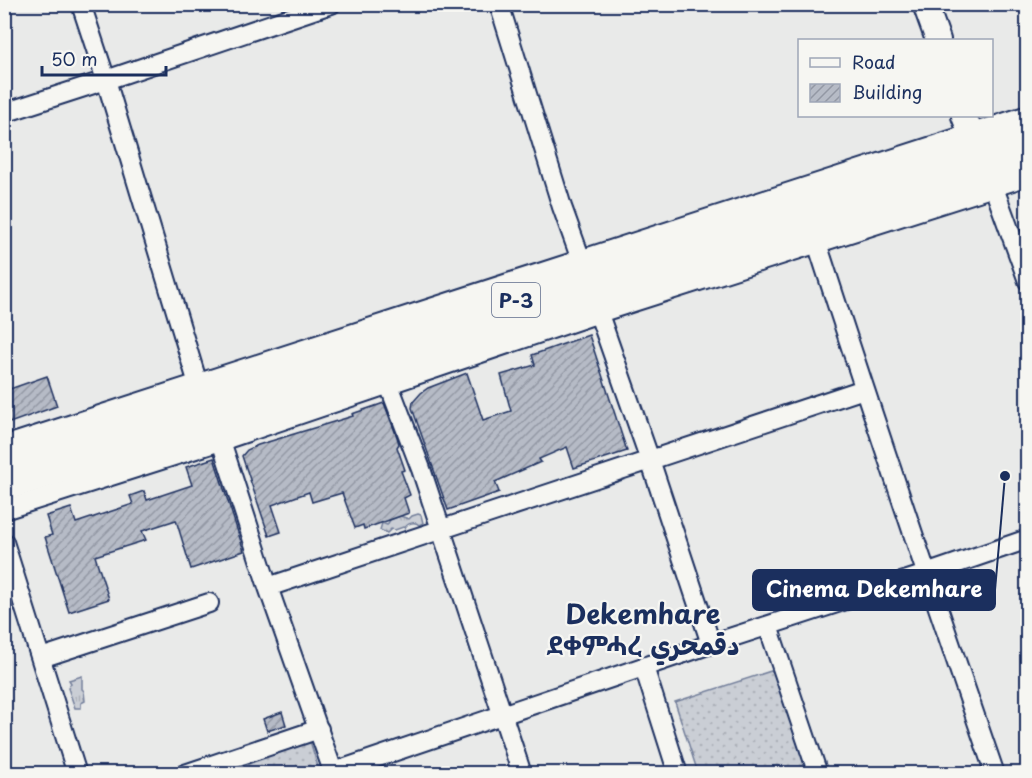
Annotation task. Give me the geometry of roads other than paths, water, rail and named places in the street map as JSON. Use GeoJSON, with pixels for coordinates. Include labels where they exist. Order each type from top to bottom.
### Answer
{"type":"FeatureCollection","features":[{"type":"Feature","properties":{"kind":"highway","name":"P-3"},"geometry":{"type":"LineString","coordinates":[[4,487],[329,373],[1028,134]]}},
{"type":"Feature","properties":{"kind":"highway","name":"P-3"},"geometry":{"type":"LineString","coordinates":[[589,286],[809,238],[979,152],[1028,159]]}},
{"type":"Feature","properties":{"kind":"highway","name":"P-3"},"geometry":{"type":"LineString","coordinates":[[4,467],[329,373]]}},
{"type":"Feature","properties":{"kind":"main road"},"geometry":{"type":"LineString","coordinates":[[925,4],[938,39]]}},
{"type":"Feature","properties":{"kind":"street"},"geometry":{"type":"LineString","coordinates":[[81,4],[198,384]]}},
{"type":"Feature","properties":{"kind":"street"},"geometry":{"type":"LineString","coordinates":[[4,112],[331,4]]}},
{"type":"Feature","properties":{"kind":"street"},"geometry":{"type":"LineString","coordinates":[[499,4],[559,196],[711,644]]}},
{"type":"Feature","properties":{"kind":"street"},"geometry":{"type":"LineString","coordinates":[[979,152],[1028,115]]}},
{"type":"Feature","properties":{"kind":"street"},"geometry":{"type":"LineString","coordinates":[[979,152],[1028,176]]}},
{"type":"Feature","properties":{"kind":"street"},"geometry":{"type":"LineString","coordinates":[[979,152],[1028,281]]}},
{"type":"Feature","properties":{"kind":"street"},"geometry":{"type":"LineString","coordinates":[[809,238],[864,389],[995,774]]}},
{"type":"Feature","properties":{"kind":"street"},"geometry":{"type":"LineString","coordinates":[[4,510],[221,441],[329,373],[589,286]]}},
{"type":"Feature","properties":{"kind":"street"},"geometry":{"type":"LineString","coordinates":[[4,446],[198,384],[329,373],[389,385],[589,286]]}},
{"type":"Feature","properties":{"kind":"street"},"geometry":{"type":"LineString","coordinates":[[389,385],[421,470],[522,774]]}},
{"type":"Feature","properties":{"kind":"street"},"geometry":{"type":"LineString","coordinates":[[268,587],[864,389]]}},
{"type":"Feature","properties":{"kind":"street"},"geometry":{"type":"LineString","coordinates":[[221,441],[268,587],[334,773],[1028,539]]}},
{"type":"Feature","properties":{"kind":"street"},"geometry":{"type":"LineString","coordinates":[[4,542],[77,774]]}},
{"type":"Feature","properties":{"kind":"street"},"geometry":{"type":"LineString","coordinates":[[41,658],[209,603]]}},
{"type":"Feature","properties":{"kind":"street"},"geometry":{"type":"LineString","coordinates":[[768,626],[818,774]]}},
{"type":"Feature","properties":{"kind":"street"},"geometry":{"type":"LineString","coordinates":[[644,667],[678,774]]}},
{"type":"Feature","properties":{"kind":"street"},"geometry":{"type":"LineString","coordinates":[[185,774],[319,729]]}},
{"type":"Feature","properties":{"kind":"place","name":"Cinema Dekemhare"},"geometry":{"type":"Point","coordinates":[1005,476]}},
{"type":"Feature","properties":{"kind":"district","name":"Dekemhare ደቀምሓረ دقمحري"},"geometry":{"type":"Point","coordinates":[643,628]}}]}
